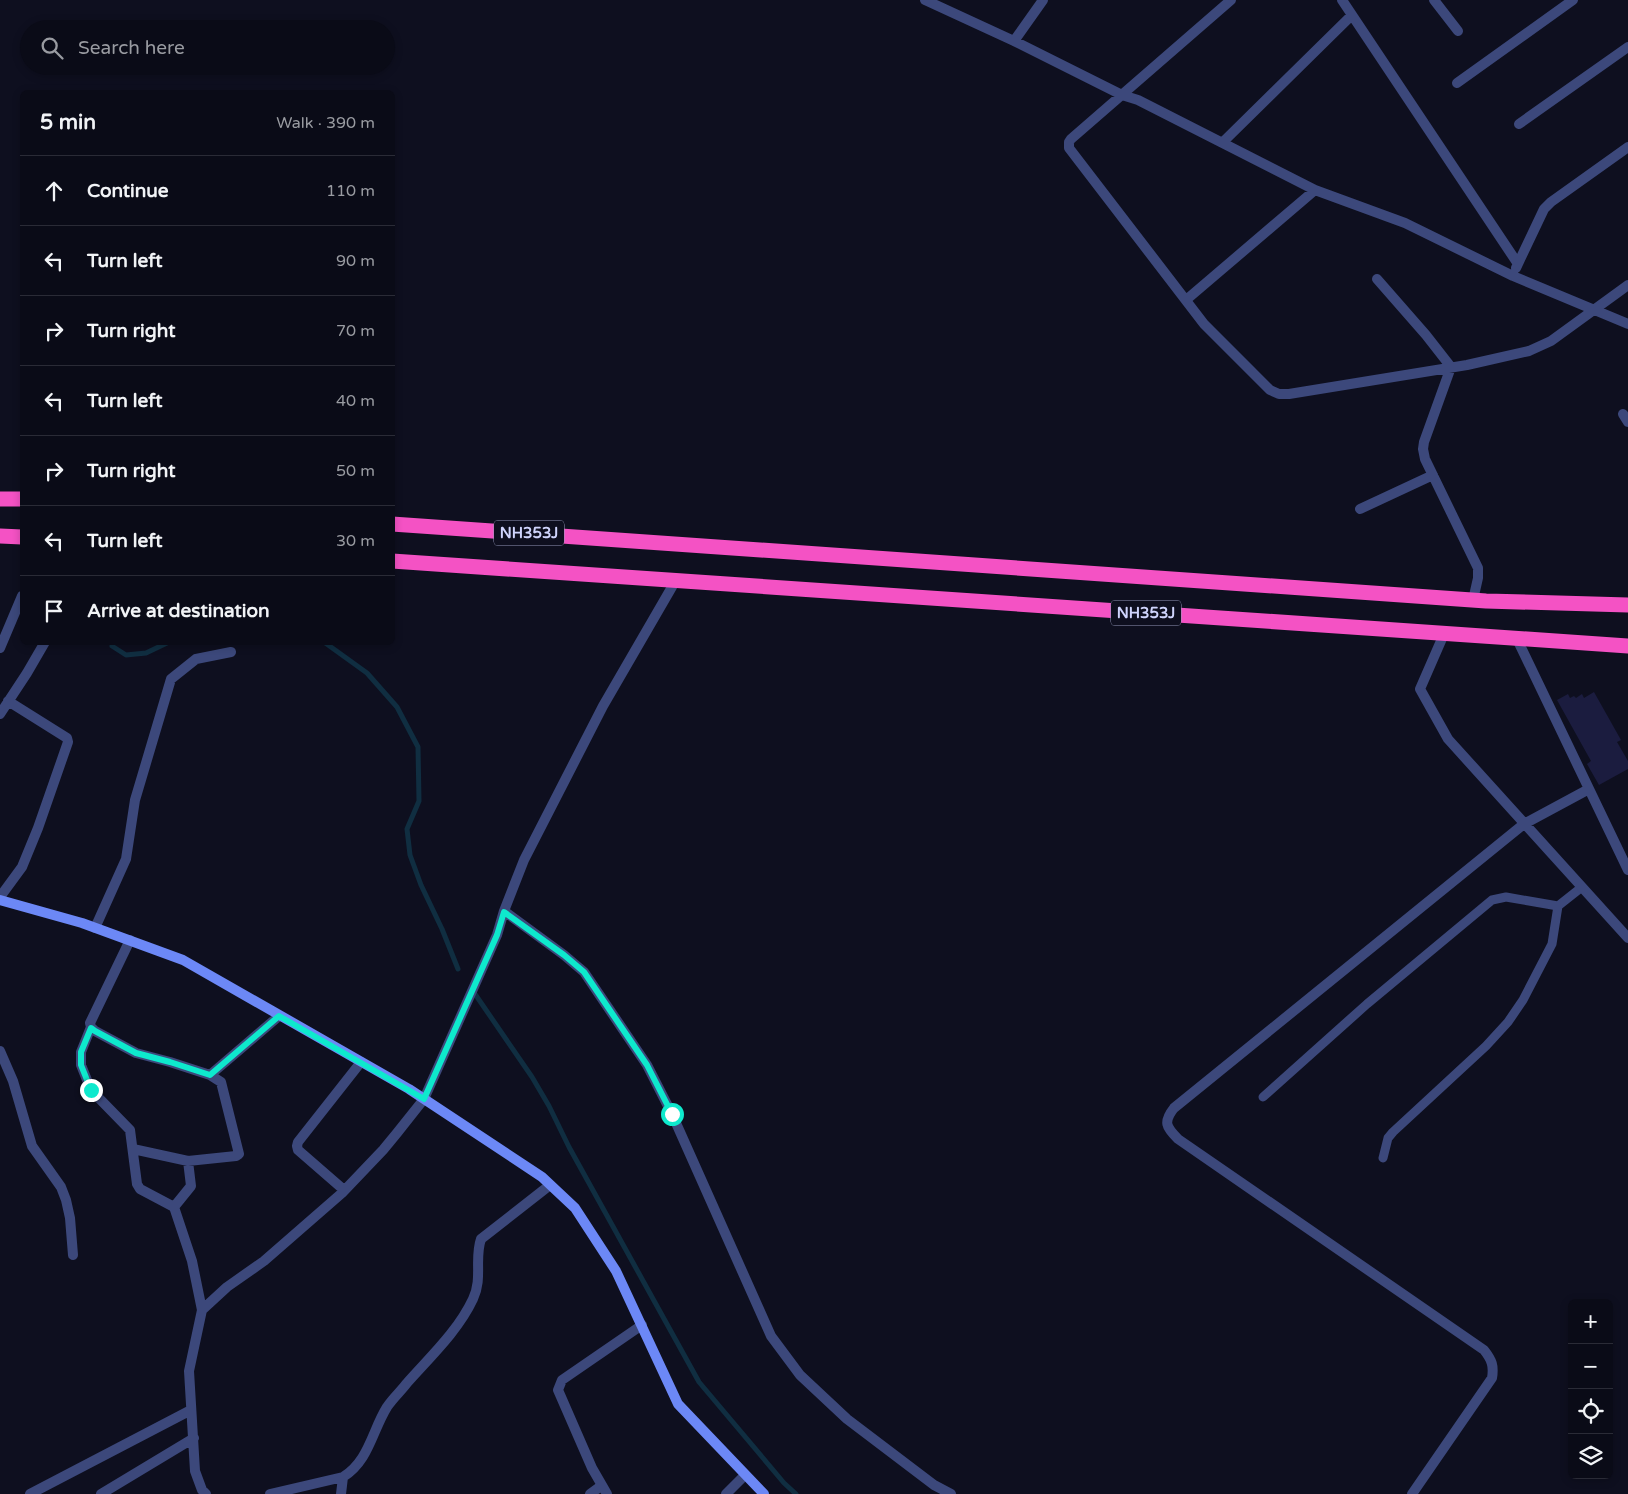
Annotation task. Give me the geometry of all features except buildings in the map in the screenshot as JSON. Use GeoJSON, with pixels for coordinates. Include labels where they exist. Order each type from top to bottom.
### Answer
{"type":"FeatureCollection","features":[{"type":"Feature","properties":{"kind":"highway"},"geometry":{"type":"LineString","coordinates":[[0,499],[20,499]]}},
{"type":"Feature","properties":{"kind":"highway","name":"NH353J"},"geometry":{"type":"LineString","coordinates":[[395,524],[1473,600],[1628,605]]}},
{"type":"Feature","properties":{"kind":"highway"},"geometry":{"type":"LineString","coordinates":[[0,536],[20,537]]}},
{"type":"Feature","properties":{"kind":"highway","name":"NH353J"},"geometry":{"type":"LineString","coordinates":[[395,561],[1628,646]]}},
{"type":"Feature","properties":{"kind":"street"},"geometry":{"type":"LineString","coordinates":[[1014,41],[1043,0]]}},
{"type":"Feature","properties":{"kind":"street"},"geometry":{"type":"LineString","coordinates":[[1231,0],[1071,139],[1069,148],[1204,324],[1270,390],[1279,394],[1289,394],[1451,368],[1529,351],[1552,342],[1628,285]]}},
{"type":"Feature","properties":{"kind":"street"},"geometry":{"type":"LineString","coordinates":[[1342,0],[1518,264]]}},
{"type":"Feature","properties":{"kind":"street"},"geometry":{"type":"LineString","coordinates":[[1434,0],[1458,30]]}},
{"type":"Feature","properties":{"kind":"street"},"geometry":{"type":"LineString","coordinates":[[1457,84],[1573,0]]}},
{"type":"Feature","properties":{"kind":"street"},"geometry":{"type":"LineString","coordinates":[[928,1],[1014,41],[1122,95],[1138,100],[1315,190],[1405,223],[1513,276],[1628,324]]}},
{"type":"Feature","properties":{"kind":"street"},"geometry":{"type":"LineString","coordinates":[[1223,142],[1352,15]]}},
{"type":"Feature","properties":{"kind":"street"},"geometry":{"type":"LineString","coordinates":[[1519,124],[1628,47]]}},
{"type":"Feature","properties":{"kind":"street"},"geometry":{"type":"LineString","coordinates":[[1513,276],[1544,209],[1628,147]]}},
{"type":"Feature","properties":{"kind":"street"},"geometry":{"type":"LineString","coordinates":[[1186,300],[1315,190]]}},
{"type":"Feature","properties":{"kind":"street"},"geometry":{"type":"LineString","coordinates":[[1377,279],[1426,335],[1451,368]]}},
{"type":"Feature","properties":{"kind":"street"},"geometry":{"type":"LineString","coordinates":[[1451,368],[1424,442],[1423,450],[1425,459],[1478,568],[1478,578],[1473,600]]}},
{"type":"Feature","properties":{"kind":"street"},"geometry":{"type":"LineString","coordinates":[[1360,509],[1433,475]]}},
{"type":"Feature","properties":{"kind":"street"},"geometry":{"type":"LineString","coordinates":[[202,1310],[227,1287],[264,1261],[344,1190],[383,1150],[424,1099],[497,935],[504,912],[532,843],[670,579]]}},
{"type":"Feature","properties":{"kind":"street"},"geometry":{"type":"LineString","coordinates":[[0,648],[3,634],[20,600]]}},
{"type":"Feature","properties":{"kind":"street"},"geometry":{"type":"LineString","coordinates":[[1444,634],[1420,689],[1448,739],[1628,938]]}},
{"type":"Feature","properties":{"kind":"street"},"geometry":{"type":"LineString","coordinates":[[1517,639],[1628,870]]}},
{"type":"Feature","properties":{"kind":"street"},"geometry":{"type":"LineString","coordinates":[[0,714],[43,645]]}},
{"type":"Feature","properties":{"kind":"street"},"geometry":{"type":"LineString","coordinates":[[95,928],[126,859],[135,800],[171,679],[196,659],[231,652]]}},
{"type":"Feature","properties":{"kind":"street"},"geometry":{"type":"LineString","coordinates":[[8,701],[67,738],[68,742],[38,828],[22,866],[0,898],[95,928],[183,960],[424,1099],[542,1177],[575,1208],[616,1271],[678,1404],[764,1494]]}},
{"type":"Feature","properties":{"kind":"street"},"geometry":{"type":"LineString","coordinates":[[1412,1494],[1492,1378],[1494,1368],[1492,1360],[1484,1350],[1178,1139],[1169,1130],[1166,1123],[1169,1114],[1174,1108],[1524,824],[1589,789]]}},
{"type":"Feature","properties":{"kind":"street"},"geometry":{"type":"LineString","coordinates":[[504,912],[564,955],[584,972],[647,1065],[672,1114],[771,1336],[800,1375],[848,1419],[934,1485],[951,1494]]}},
{"type":"Feature","properties":{"kind":"street"},"geometry":{"type":"LineString","coordinates":[[130,940],[90,1023],[91,1028],[81,1052],[81,1065],[88,1086],[130,1130],[137,1184],[140,1189],[174,1207],[192,1261],[202,1310],[188,1371],[195,1471],[202,1490],[206,1494]]}},
{"type":"Feature","properties":{"kind":"street"},"geometry":{"type":"LineString","coordinates":[[210,1075],[279,1016]]}},
{"type":"Feature","properties":{"kind":"street"},"geometry":{"type":"LineString","coordinates":[[91,1028],[136,1053],[210,1075],[222,1082],[239,1154],[236,1156],[188,1162],[133,1149]]}},
{"type":"Feature","properties":{"kind":"street"},"geometry":{"type":"LineString","coordinates":[[0,1051],[13,1081],[32,1146],[61,1187],[66,1200],[70,1218],[73,1255]]}},
{"type":"Feature","properties":{"kind":"street"},"geometry":{"type":"LineString","coordinates":[[344,1190],[298,1150],[297,1146],[298,1142],[361,1062]]}},
{"type":"Feature","properties":{"kind":"street"},"geometry":{"type":"LineString","coordinates":[[174,1207],[191,1186],[188,1162]]}},
{"type":"Feature","properties":{"kind":"street"},"geometry":{"type":"LineString","coordinates":[[270,1494],[343,1477],[353,1470],[361,1461],[389,1405],[454,1329],[465,1313],[478,1287],[478,1251],[481,1239],[550,1185]]}},
{"type":"Feature","properties":{"kind":"street"},"geometry":{"type":"LineString","coordinates":[[590,1494],[604,1490],[560,1398],[559,1384],[562,1380],[642,1325]]}},
{"type":"Feature","properties":{"kind":"street"},"geometry":{"type":"LineString","coordinates":[[30,1494],[192,1410]]}},
{"type":"Feature","properties":{"kind":"street"},"geometry":{"type":"LineString","coordinates":[[101,1494],[194,1438]]}},
{"type":"Feature","properties":{"kind":"street"},"geometry":{"type":"LineString","coordinates":[[726,1494],[745,1475]]}},
{"type":"Feature","properties":{"kind":"street"},"geometry":{"type":"LineString","coordinates":[[341,1494],[343,1477]]}},
{"type":"Feature","properties":{"kind":"lane"},"geometry":{"type":"LineString","coordinates":[[1383,1158],[1388,1138],[1393,1132],[1486,1046],[1508,1022],[1523,1000],[1552,944],[1558,906],[1582,888]]}},
{"type":"Feature","properties":{"kind":"lane"},"geometry":{"type":"LineString","coordinates":[[1262,1097],[1367,1004],[1492,900],[1506,897],[1558,906]]}},
{"type":"Feature","properties":{"kind":"waterway"},"geometry":{"type":"LineString","coordinates":[[112,646],[126,655],[146,653],[163,645]]}},
{"type":"Feature","properties":{"kind":"waterway"},"geometry":{"type":"LineString","coordinates":[[328,645],[367,673],[397,707],[418,747],[419,801],[407,829],[410,855],[421,885],[458,969]]}},
{"type":"Feature","properties":{"kind":"waterway"},"geometry":{"type":"LineString","coordinates":[[475,994],[532,1077],[549,1106],[569,1147],[699,1382],[784,1483],[796,1494]]}},
{"type":"Feature","properties":{"kind":"route"},"geometry":{"type":"LineString","coordinates":[[91,1090],[81,1065],[81,1052],[91,1028],[136,1053],[210,1075],[279,1016],[424,1099],[497,935],[504,912],[564,955],[584,972],[647,1065],[672,1114]]}}]}
